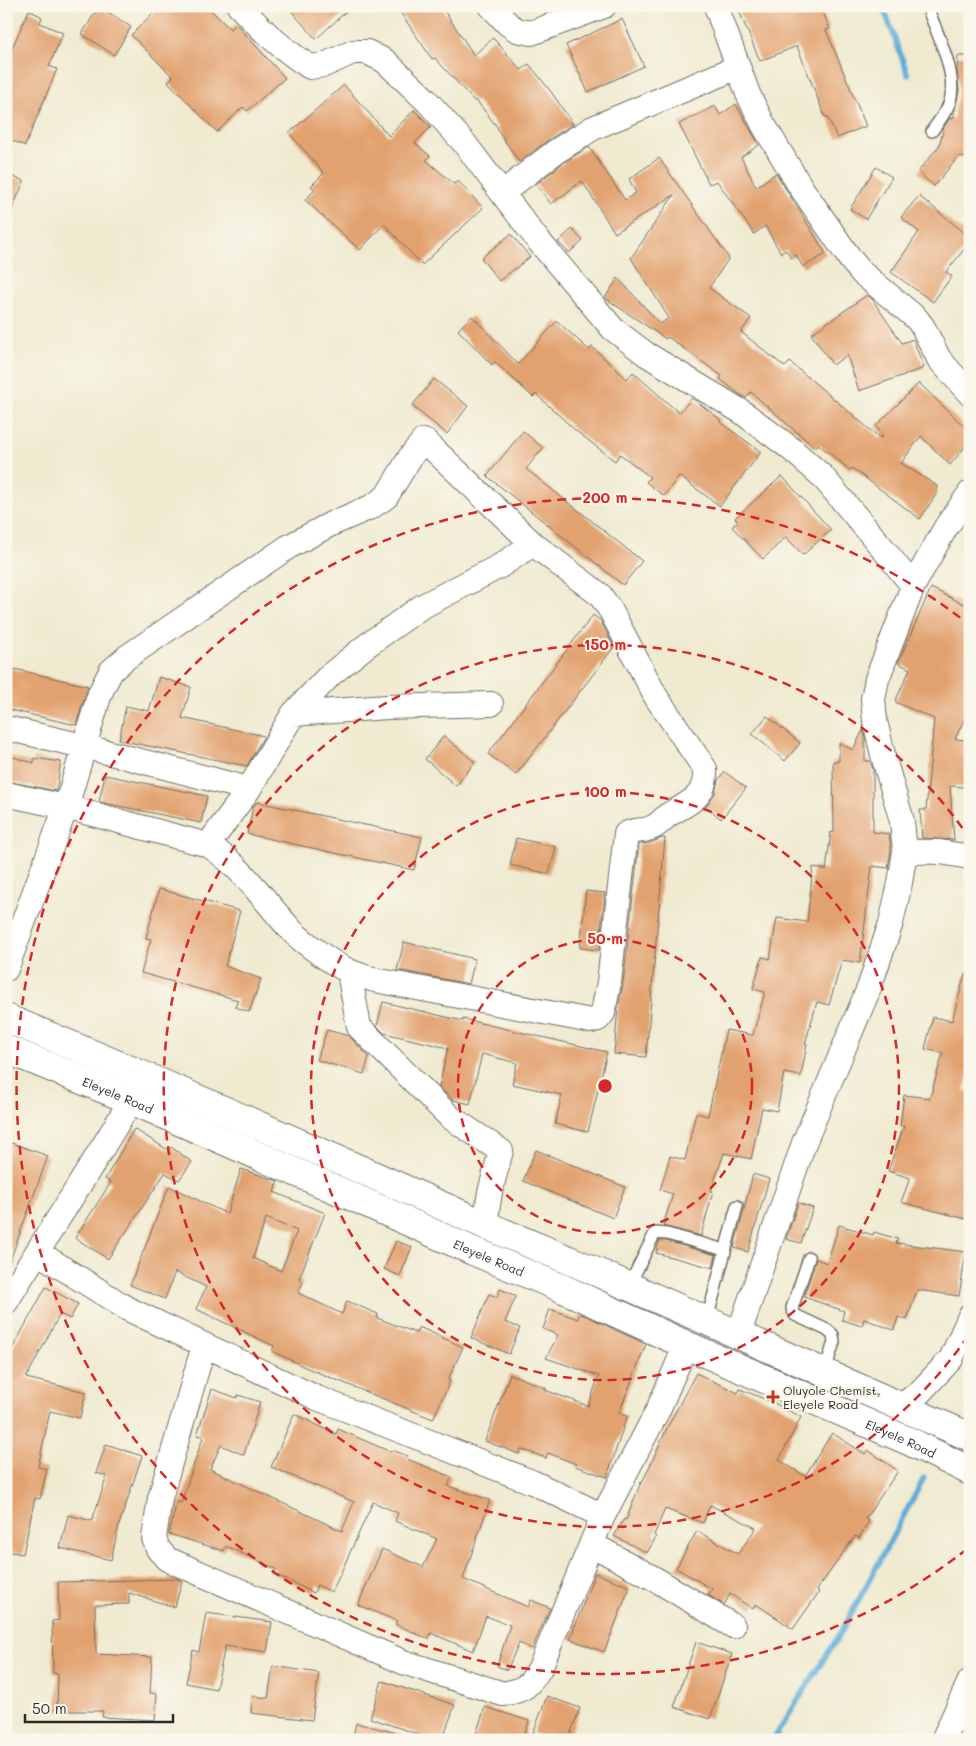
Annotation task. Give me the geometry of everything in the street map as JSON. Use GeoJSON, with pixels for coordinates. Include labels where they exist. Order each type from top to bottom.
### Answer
{"type":"FeatureCollection","features":[{"type":"Feature","properties":{"kind":"main road"},"geometry":{"type":"LineString","coordinates":[[6,1018],[576,1263],[628,1288],[970,1438]]}},
{"type":"Feature","properties":{"kind":"main road","name":"Eleyele Road"},"geometry":{"type":"LineString","coordinates":[[6,1049],[131,1100],[473,1251],[564,1289],[686,1345],[911,1442],[970,1471]]}},
{"type":"Feature","properties":{"kind":"street"},"geometry":{"type":"LineString","coordinates":[[239,6],[270,38],[310,67],[324,65],[352,52],[367,52],[385,61],[427,101],[465,144],[567,276],[613,329],[646,354],[742,412],[790,448],[822,476],[913,586]]}},
{"type":"Feature","properties":{"kind":"street"},"geometry":{"type":"LineString","coordinates":[[491,6],[508,24],[517,30],[531,33],[604,6]]}},
{"type":"Feature","properties":{"kind":"street"},"geometry":{"type":"LineString","coordinates":[[716,6],[748,94],[762,124],[800,186],[839,245],[862,273],[916,318],[923,327],[939,359],[970,394]]}},
{"type":"Feature","properties":{"kind":"street"},"geometry":{"type":"LineString","coordinates":[[502,193],[555,152],[593,128],[738,67]]}},
{"type":"Feature","properties":{"kind":"street"},"geometry":{"type":"LineString","coordinates":[[6,794],[66,807],[208,845],[220,852],[241,873],[294,932],[349,972],[375,980],[590,1021],[598,1019],[603,1013],[609,982],[626,834],[630,831],[642,831],[654,827],[666,816],[693,801],[704,785],[705,770],[656,697],[611,611],[600,595],[533,544],[423,441],[411,456],[386,497],[371,507],[331,524],[288,546],[127,657],[111,672],[100,693],[66,807],[6,969]]}},
{"type":"Feature","properties":{"kind":"street"},"geometry":{"type":"LineString","coordinates":[[738,1336],[804,1143],[869,988],[891,923],[905,851],[902,821],[875,721],[873,699],[876,679],[913,586],[946,527],[970,493]]}},
{"type":"Feature","properties":{"kind":"street"},"geometry":{"type":"LineString","coordinates":[[208,845],[249,789],[294,714],[330,675],[366,646],[421,607],[500,566],[533,544]]}},
{"type":"Feature","properties":{"kind":"street"},"geometry":{"type":"LineString","coordinates":[[294,714],[387,707],[491,704]]}},
{"type":"Feature","properties":{"kind":"street"},"geometry":{"type":"LineString","coordinates":[[6,728],[249,789]]}},
{"type":"Feature","properties":{"kind":"street"},"geometry":{"type":"LineString","coordinates":[[905,851],[940,852],[970,857]]}},
{"type":"Feature","properties":{"kind":"street"},"geometry":{"type":"LineString","coordinates":[[349,972],[359,1027],[450,1117],[501,1151],[490,1192],[485,1225]]}},
{"type":"Feature","properties":{"kind":"street"},"geometry":{"type":"LineString","coordinates":[[6,1302],[75,1194],[131,1100]]}},
{"type":"Feature","properties":{"kind":"street"},"geometry":{"type":"LineString","coordinates":[[37,1252],[128,1309],[204,1345],[318,1398],[532,1482],[603,1516]]}},
{"type":"Feature","properties":{"kind":"street"},"geometry":{"type":"LineString","coordinates":[[911,1411],[920,1392],[951,1359],[970,1316]]}},
{"type":"Feature","properties":{"kind":"street"},"geometry":{"type":"LineString","coordinates":[[204,1345],[160,1498],[154,1538],[158,1549],[167,1559],[403,1662],[504,1694],[518,1692],[530,1684],[540,1668],[603,1516],[658,1410],[686,1345]]}},
{"type":"Feature","properties":{"kind":"street"},"geometry":{"type":"LineString","coordinates":[[593,1544],[733,1626]]}},
{"type":"Feature","properties":{"kind":"street"},"geometry":{"type":"LineString","coordinates":[[943,1740],[970,1681]]}},
{"type":"Feature","properties":{"kind":"lane"},"geometry":{"type":"LineString","coordinates":[[926,6],[947,61],[952,87],[949,106],[932,131]]}},
{"type":"Feature","properties":{"kind":"lane"},"geometry":{"type":"LineString","coordinates":[[706,1322],[737,1206]]}},
{"type":"Feature","properties":{"kind":"lane"},"geometry":{"type":"LineString","coordinates":[[628,1288],[655,1233],[666,1234],[724,1250]]}},
{"type":"Feature","properties":{"kind":"lane"},"geometry":{"type":"LineString","coordinates":[[808,1258],[792,1308],[795,1316],[827,1330],[833,1335],[834,1342],[824,1374]]}},
{"type":"Feature","properties":{"kind":"building"},"geometry":{"type":"Polygon","coordinates":[[[99,6],[131,27],[114,55],[82,34],[99,6]]]}},
{"type":"Feature","properties":{"kind":"building"},"geometry":{"type":"Polygon","coordinates":[[[160,6],[207,6],[230,29],[236,24],[285,78],[247,111],[243,107],[217,132],[168,82],[173,77],[131,35],[160,6]]]}},
{"type":"Feature","properties":{"kind":"building"},"geometry":{"type":"Polygon","coordinates":[[[287,6],[352,6],[316,39],[287,6]]]}},
{"type":"Feature","properties":{"kind":"building"},"geometry":{"type":"Polygon","coordinates":[[[396,6],[441,6],[474,55],[493,38],[521,70],[529,64],[573,124],[519,162],[498,128],[476,100],[475,102],[435,58],[432,59],[396,6]]]}},
{"type":"Feature","properties":{"kind":"building"},"geometry":{"type":"Polygon","coordinates":[[[737,6],[820,6],[830,29],[826,30],[866,126],[837,138],[827,116],[825,117],[797,46],[760,61],[737,6]]]}},
{"type":"Feature","properties":{"kind":"building"},"geometry":{"type":"Polygon","coordinates":[[[29,10],[42,17],[40,23],[63,33],[49,66],[57,69],[25,146],[6,138],[6,48],[11,50],[29,10]]]}},
{"type":"Feature","properties":{"kind":"building"},"geometry":{"type":"Polygon","coordinates":[[[622,19],[644,66],[588,92],[566,45],[622,19]]]}},
{"type":"Feature","properties":{"kind":"building"},"geometry":{"type":"Polygon","coordinates":[[[958,56],[970,56],[970,159],[959,156],[934,186],[918,172],[939,146],[944,127],[950,118],[953,119],[959,91],[958,56]]]}},
{"type":"Feature","properties":{"kind":"building"},"geometry":{"type":"Polygon","coordinates":[[[344,85],[389,136],[414,110],[431,127],[415,143],[430,156],[426,160],[454,184],[458,181],[483,208],[422,265],[384,224],[360,250],[305,200],[315,190],[311,186],[324,173],[289,133],[344,85]]]}},
{"type":"Feature","properties":{"kind":"building"},"geometry":{"type":"Polygon","coordinates":[[[736,104],[759,145],[741,157],[756,187],[776,173],[826,254],[803,267],[796,255],[791,258],[786,250],[781,253],[765,226],[754,234],[717,181],[709,184],[679,124],[715,106],[720,115],[736,104]]]}},
{"type":"Feature","properties":{"kind":"building"},"geometry":{"type":"Polygon","coordinates":[[[589,147],[625,200],[636,193],[629,179],[659,158],[729,258],[709,288],[751,318],[741,332],[785,367],[790,362],[880,438],[883,436],[876,426],[919,383],[970,432],[970,441],[950,465],[921,436],[901,463],[937,486],[937,493],[920,519],[852,468],[850,470],[818,444],[815,448],[751,392],[746,398],[738,393],[720,379],[722,376],[668,337],[666,339],[605,298],[618,278],[660,324],[669,318],[631,258],[674,195],[615,233],[582,181],[551,204],[536,184],[563,163],[589,147]]]}},
{"type":"Feature","properties":{"kind":"building"},"geometry":{"type":"Polygon","coordinates":[[[876,167],[892,177],[866,219],[850,209],[876,167]]]}},
{"type":"Feature","properties":{"kind":"building"},"geometry":{"type":"Polygon","coordinates":[[[6,174],[24,181],[6,224],[6,174]]]}},
{"type":"Feature","properties":{"kind":"building"},"geometry":{"type":"Polygon","coordinates":[[[919,196],[970,237],[970,242],[946,272],[952,276],[933,302],[891,272],[919,232],[901,217],[919,196]]]}},
{"type":"Feature","properties":{"kind":"building"},"geometry":{"type":"Polygon","coordinates":[[[572,229],[583,241],[569,253],[558,242],[572,229]]]}},
{"type":"Feature","properties":{"kind":"building"},"geometry":{"type":"Polygon","coordinates":[[[511,234],[530,257],[499,281],[481,258],[511,234]]]}},
{"type":"Feature","properties":{"kind":"building"},"geometry":{"type":"Polygon","coordinates":[[[867,295],[872,299],[902,343],[913,339],[924,368],[859,391],[847,355],[833,365],[811,334],[867,295]]]}},
{"type":"Feature","properties":{"kind":"building"},"geometry":{"type":"Polygon","coordinates":[[[472,316],[518,364],[557,321],[589,350],[592,347],[627,379],[633,372],[679,413],[692,398],[721,420],[720,422],[761,452],[720,506],[679,476],[664,496],[646,482],[650,477],[620,454],[615,461],[575,430],[536,394],[533,397],[495,362],[492,365],[458,330],[472,316]]]}},
{"type":"Feature","properties":{"kind":"building"},"geometry":{"type":"Polygon","coordinates":[[[434,379],[468,406],[447,434],[412,406],[434,379]]]}},
{"type":"Feature","properties":{"kind":"building"},"geometry":{"type":"Polygon","coordinates":[[[523,431],[543,448],[526,469],[642,561],[623,585],[487,476],[523,431]]]}},
{"type":"Feature","properties":{"kind":"building"},"geometry":{"type":"Polygon","coordinates":[[[782,476],[831,530],[803,555],[786,537],[763,559],[732,527],[738,521],[735,518],[782,476]]]}},
{"type":"Feature","properties":{"kind":"building"},"geometry":{"type":"Polygon","coordinates":[[[931,588],[970,607],[970,707],[955,739],[968,740],[964,787],[950,786],[954,840],[922,838],[920,810],[926,810],[934,719],[895,702],[910,669],[898,663],[931,588]]]}},
{"type":"Feature","properties":{"kind":"building"},"geometry":{"type":"Polygon","coordinates":[[[593,615],[601,621],[614,647],[516,775],[488,754],[593,615]]]}},
{"type":"Feature","properties":{"kind":"building"},"geometry":{"type":"Polygon","coordinates":[[[6,667],[88,686],[76,725],[6,709],[6,667]]]}},
{"type":"Feature","properties":{"kind":"building"},"geometry":{"type":"Polygon","coordinates":[[[159,677],[191,687],[182,718],[264,736],[247,766],[119,740],[126,706],[149,711],[159,677]]]}},
{"type":"Feature","properties":{"kind":"building"},"geometry":{"type":"Polygon","coordinates":[[[767,716],[800,743],[785,761],[752,734],[767,716]]]}},
{"type":"Feature","properties":{"kind":"building"},"geometry":{"type":"Polygon","coordinates":[[[863,730],[865,737],[865,761],[870,761],[873,769],[873,832],[889,834],[891,850],[888,868],[872,866],[860,963],[842,960],[829,1005],[817,1002],[805,1044],[807,1044],[801,1076],[784,1073],[777,1111],[762,1108],[751,1159],[724,1153],[711,1191],[713,1191],[701,1236],[663,1226],[673,1194],[660,1190],[670,1156],[685,1160],[696,1113],[708,1116],[726,1030],[753,1035],[765,992],[753,989],[762,957],[770,959],[777,918],[807,922],[813,867],[826,870],[831,832],[834,833],[833,761],[839,761],[839,743],[853,750],[863,730]]]}},
{"type":"Feature","properties":{"kind":"building"},"geometry":{"type":"Polygon","coordinates":[[[444,736],[475,762],[456,786],[425,759],[444,736]]]}},
{"type":"Feature","properties":{"kind":"building"},"geometry":{"type":"Polygon","coordinates":[[[6,755],[34,763],[34,758],[61,762],[56,791],[6,781],[6,755]]]}},
{"type":"Feature","properties":{"kind":"building"},"geometry":{"type":"Polygon","coordinates":[[[725,772],[746,788],[721,819],[706,806],[715,793],[718,780],[725,772]]]}},
{"type":"Feature","properties":{"kind":"building"},"geometry":{"type":"Polygon","coordinates":[[[105,775],[207,796],[201,823],[99,802],[105,775]]]}},
{"type":"Feature","properties":{"kind":"building"},"geometry":{"type":"Polygon","coordinates":[[[257,802],[422,837],[414,870],[247,834],[253,807],[257,802]]]}},
{"type":"Feature","properties":{"kind":"building"},"geometry":{"type":"Polygon","coordinates":[[[516,838],[556,847],[549,874],[510,865],[516,838]]]}},
{"type":"Feature","properties":{"kind":"building"},"geometry":{"type":"Polygon","coordinates":[[[665,838],[646,1057],[614,1054],[618,1007],[623,984],[639,844],[650,843],[665,838]]]}},
{"type":"Feature","properties":{"kind":"building"},"geometry":{"type":"Polygon","coordinates":[[[159,889],[240,911],[225,966],[261,979],[249,1012],[235,1007],[238,1000],[141,973],[151,939],[146,938],[159,889]]]}},
{"type":"Feature","properties":{"kind":"building"},"geometry":{"type":"Polygon","coordinates":[[[586,891],[605,893],[599,950],[580,948],[586,891]]]}},
{"type":"Feature","properties":{"kind":"building"},"geometry":{"type":"Polygon","coordinates":[[[404,942],[475,959],[469,984],[397,970],[404,942]]]}},
{"type":"Feature","properties":{"kind":"building"},"geometry":{"type":"Polygon","coordinates":[[[965,974],[970,975],[970,1072],[964,1090],[970,1092],[970,1138],[965,1154],[970,1156],[970,1220],[901,1202],[910,1178],[888,1171],[904,1126],[900,1126],[904,1095],[930,1098],[943,1053],[925,1049],[933,1017],[952,1021],[965,974]]]}},
{"type":"Feature","properties":{"kind":"building"},"geometry":{"type":"Polygon","coordinates":[[[383,1002],[607,1052],[588,1132],[555,1124],[562,1095],[512,1084],[517,1063],[482,1054],[470,1104],[453,1100],[439,1087],[448,1048],[384,1033],[377,1026],[383,1002]]]}},
{"type":"Feature","properties":{"kind":"building"},"geometry":{"type":"Polygon","coordinates":[[[327,1030],[349,1036],[369,1057],[364,1074],[317,1060],[327,1030]]]}},
{"type":"Feature","properties":{"kind":"building"},"geometry":{"type":"Polygon","coordinates":[[[134,1129],[168,1150],[171,1147],[192,1162],[179,1180],[165,1173],[108,1259],[75,1238],[111,1182],[105,1179],[134,1129]]]}},
{"type":"Feature","properties":{"kind":"building"},"geometry":{"type":"Polygon","coordinates":[[[6,1141],[48,1156],[8,1266],[6,1266],[6,1141]]]}},
{"type":"Feature","properties":{"kind":"building"},"geometry":{"type":"Polygon","coordinates":[[[536,1150],[625,1187],[613,1218],[523,1181],[536,1150]]]}},
{"type":"Feature","properties":{"kind":"building"},"geometry":{"type":"Polygon","coordinates":[[[241,1169],[278,1181],[274,1192],[325,1213],[299,1279],[303,1282],[298,1293],[342,1314],[347,1301],[378,1314],[377,1318],[416,1333],[419,1327],[463,1347],[433,1419],[307,1368],[272,1351],[274,1346],[196,1309],[206,1287],[175,1272],[165,1299],[130,1285],[169,1186],[227,1214],[241,1169]],[[266,1218],[253,1258],[281,1271],[297,1231],[266,1218]]]}},
{"type":"Feature","properties":{"kind":"building"},"geometry":{"type":"Polygon","coordinates":[[[753,1174],[769,1179],[748,1252],[734,1248],[753,1174]]]}},
{"type":"Feature","properties":{"kind":"building"},"geometry":{"type":"Polygon","coordinates":[[[798,1203],[813,1208],[801,1243],[786,1239],[798,1203]]]}},
{"type":"Feature","properties":{"kind":"building"},"geometry":{"type":"Polygon","coordinates":[[[839,1225],[873,1235],[874,1232],[898,1239],[896,1243],[966,1252],[959,1296],[917,1290],[907,1320],[898,1317],[894,1330],[864,1319],[862,1326],[842,1320],[844,1311],[804,1297],[816,1259],[827,1263],[839,1225]]]}},
{"type":"Feature","properties":{"kind":"building"},"geometry":{"type":"Polygon","coordinates":[[[396,1241],[412,1247],[400,1276],[384,1269],[396,1241]]]}},
{"type":"Feature","properties":{"kind":"building"},"geometry":{"type":"Polygon","coordinates":[[[659,1241],[666,1241],[716,1255],[713,1268],[656,1253],[659,1241]]]}},
{"type":"Feature","properties":{"kind":"building"},"geometry":{"type":"Polygon","coordinates":[[[46,1287],[78,1304],[70,1319],[60,1314],[26,1378],[86,1392],[80,1418],[50,1411],[38,1467],[47,1469],[40,1499],[35,1498],[23,1554],[6,1551],[6,1360],[46,1287]]]}},
{"type":"Feature","properties":{"kind":"building"},"geometry":{"type":"Polygon","coordinates":[[[500,1289],[516,1296],[505,1322],[520,1328],[509,1354],[471,1338],[489,1294],[497,1297],[500,1289]]]}},
{"type":"Feature","properties":{"kind":"building"},"geometry":{"type":"Polygon","coordinates":[[[550,1309],[578,1319],[579,1314],[584,1315],[646,1344],[619,1413],[627,1416],[607,1477],[575,1466],[576,1464],[548,1453],[546,1458],[521,1449],[519,1454],[485,1441],[510,1374],[546,1388],[545,1390],[588,1406],[599,1376],[546,1358],[558,1335],[543,1329],[550,1309]]]}},
{"type":"Feature","properties":{"kind":"building"},"geometry":{"type":"Polygon","coordinates":[[[696,1373],[738,1393],[740,1389],[774,1403],[801,1417],[779,1460],[805,1476],[832,1433],[865,1454],[868,1450],[898,1471],[865,1519],[869,1521],[859,1538],[855,1536],[817,1590],[819,1592],[793,1629],[756,1604],[753,1609],[730,1594],[724,1605],[708,1595],[712,1589],[676,1568],[697,1531],[738,1554],[756,1528],[710,1505],[703,1523],[665,1509],[654,1535],[656,1537],[647,1553],[614,1536],[624,1519],[626,1520],[641,1482],[696,1373]]]}},
{"type":"Feature","properties":{"kind":"building"},"geometry":{"type":"Polygon","coordinates":[[[212,1389],[237,1398],[238,1395],[260,1402],[244,1455],[221,1445],[210,1469],[342,1531],[354,1502],[271,1467],[294,1414],[336,1434],[338,1429],[391,1452],[392,1450],[408,1456],[407,1459],[452,1477],[448,1486],[490,1500],[463,1579],[528,1607],[531,1600],[550,1608],[532,1649],[519,1643],[507,1670],[497,1666],[510,1625],[486,1616],[473,1651],[431,1633],[428,1639],[395,1624],[397,1621],[358,1605],[382,1549],[423,1567],[437,1539],[395,1521],[398,1513],[373,1502],[332,1592],[317,1585],[314,1593],[274,1574],[276,1569],[226,1546],[224,1551],[169,1534],[177,1501],[181,1503],[203,1437],[197,1435],[212,1389]]]}},
{"type":"Feature","properties":{"kind":"building"},"geometry":{"type":"Polygon","coordinates":[[[106,1444],[142,1456],[119,1525],[111,1560],[60,1548],[68,1515],[92,1521],[107,1476],[96,1473],[106,1444]]]}},
{"type":"Feature","properties":{"kind":"building"},"geometry":{"type":"Polygon","coordinates":[[[595,1573],[630,1587],[604,1652],[570,1639],[595,1573]]]}},
{"type":"Feature","properties":{"kind":"building"},"geometry":{"type":"Polygon","coordinates":[[[178,1579],[182,1581],[175,1607],[129,1593],[129,1604],[95,1605],[96,1654],[152,1657],[150,1693],[157,1694],[155,1720],[102,1717],[103,1711],[57,1711],[58,1674],[53,1673],[52,1621],[59,1620],[58,1582],[178,1579]]]}},
{"type":"Feature","properties":{"kind":"building"},"geometry":{"type":"Polygon","coordinates":[[[206,1613],[272,1622],[267,1652],[225,1646],[216,1689],[186,1683],[193,1650],[199,1652],[206,1613]]]}},
{"type":"Feature","properties":{"kind":"building"},"geometry":{"type":"Polygon","coordinates":[[[696,1642],[732,1654],[710,1719],[674,1707],[696,1642]]]}},
{"type":"Feature","properties":{"kind":"building"},"geometry":{"type":"Polygon","coordinates":[[[273,1666],[319,1673],[312,1720],[251,1713],[253,1696],[268,1698],[273,1666]]]}},
{"type":"Feature","properties":{"kind":"building"},"geometry":{"type":"Polygon","coordinates":[[[382,1681],[455,1705],[442,1740],[435,1740],[370,1718],[382,1681]]]}},
{"type":"Feature","properties":{"kind":"building"},"geometry":{"type":"Polygon","coordinates":[[[547,1696],[580,1708],[568,1740],[551,1740],[533,1733],[547,1696]]]}},
{"type":"Feature","properties":{"kind":"building"},"geometry":{"type":"Polygon","coordinates":[[[485,1707],[529,1721],[523,1740],[474,1740],[485,1707]]]}},
{"type":"Feature","properties":{"kind":"building"},"geometry":{"type":"Polygon","coordinates":[[[356,1723],[401,1734],[401,1740],[352,1740],[356,1723]]]}},
{"type":"Feature","properties":{"kind":"waterway"},"geometry":{"type":"LineString","coordinates":[[883,6],[908,75]]}},
{"type":"Feature","properties":{"kind":"waterway"},"geometry":{"type":"LineString","coordinates":[[773,1740],[843,1629],[924,1478]]}},
{"type":"Feature","properties":{"kind":"place","name":"Oluyole Chemist, Eleyele Road"},"geometry":{"type":"Point","coordinates":[773,1397]}}]}
